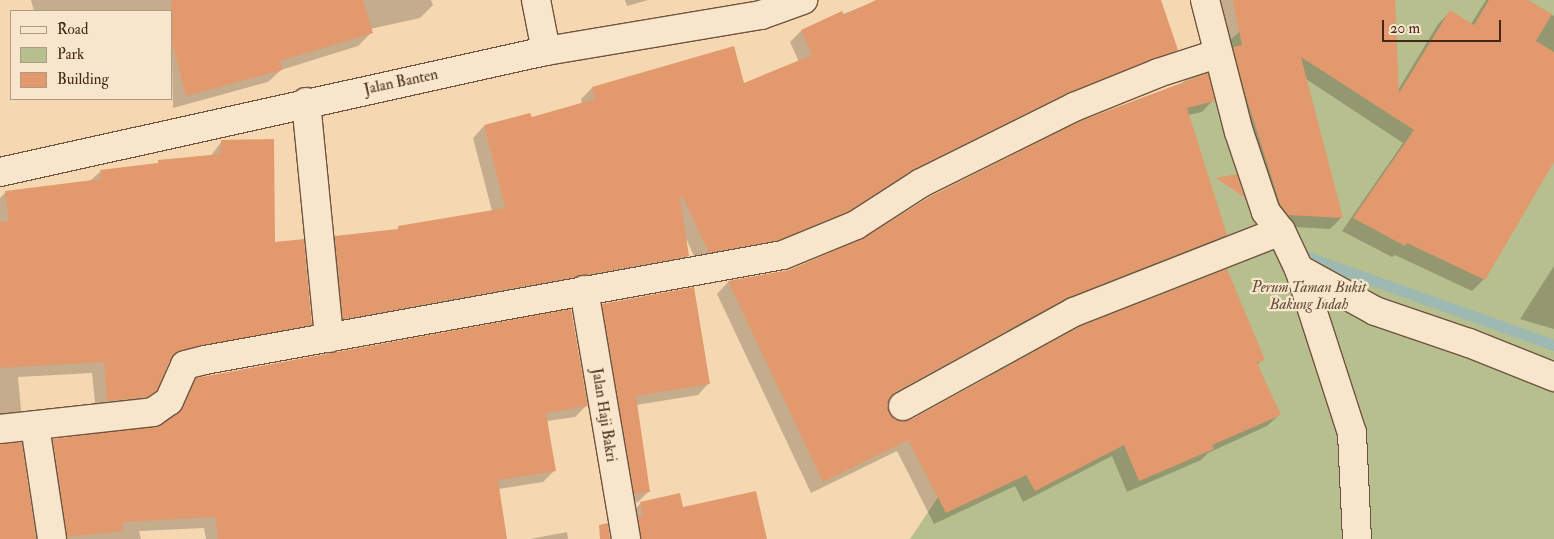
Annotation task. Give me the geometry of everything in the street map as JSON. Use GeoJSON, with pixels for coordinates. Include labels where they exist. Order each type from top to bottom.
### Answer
{"type":"FeatureCollection","features":[{"type":"Feature","properties":{"kind":"street"},"geometry":{"type":"LineString","coordinates":[[536,0],[546,51]]}},
{"type":"Feature","properties":{"kind":"street","name":"Jalan Banten"},"geometry":{"type":"LineString","coordinates":[[0,172],[306,102],[546,51],[761,15],[803,0]]}},
{"type":"Feature","properties":{"kind":"street"},"geometry":{"type":"LineString","coordinates":[[1205,0],[1217,54],[1239,132],[1266,212],[1281,231],[1299,268],[1352,434],[1357,539]]}},
{"type":"Feature","properties":{"kind":"street"},"geometry":{"type":"LineString","coordinates":[[0,429],[153,412],[169,401],[185,366],[584,290],[616,287],[783,255],[856,225],[921,183],[1074,108],[1158,73],[1217,54]]}},
{"type":"Feature","properties":{"kind":"street"},"geometry":{"type":"LineString","coordinates":[[306,102],[330,338]]}},
{"type":"Feature","properties":{"kind":"street"},"geometry":{"type":"LineString","coordinates":[[903,406],[1074,312],[1281,231]]}},
{"type":"Feature","properties":{"kind":"street"},"geometry":{"type":"LineString","coordinates":[[1299,268],[1375,312],[1469,343],[1554,377]]}},
{"type":"Feature","properties":{"kind":"street","name":"Jalan Haji Bakri"},"geometry":{"type":"LineString","coordinates":[[584,290],[626,539]]}},
{"type":"Feature","properties":{"kind":"street"},"geometry":{"type":"LineString","coordinates":[[35,426],[52,539]]}},
{"type":"Feature","properties":{"kind":"green space","name":"Perum Taman Bukit Bakung Indah"},"geometry":{"type":"Polygon","coordinates":[[[1275,0],[1554,0],[1554,539],[910,539],[957,469],[1054,197],[1275,0]]]}},
{"type":"Feature","properties":{"kind":"building"},"geometry":{"type":"Polygon","coordinates":[[[171,0],[363,0],[373,33],[280,61],[282,70],[186,96],[172,43],[171,0]]]}},
{"type":"Feature","properties":{"kind":"building"},"geometry":{"type":"Polygon","coordinates":[[[876,0],[1161,0],[1178,50],[1067,93],[914,169],[849,211],[779,240],[709,253],[683,197],[680,198],[689,256],[343,319],[335,236],[398,229],[398,226],[505,208],[484,125],[530,113],[532,117],[595,99],[592,87],[734,46],[744,83],[812,55],[801,30],[842,11],[844,15],[876,0]]]}},
{"type":"Feature","properties":{"kind":"building"},"geometry":{"type":"Polygon","coordinates":[[[1233,0],[1395,0],[1399,93],[1450,10],[1474,25],[1489,0],[1528,0],[1552,14],[1536,41],[1554,52],[1554,162],[1485,280],[1407,243],[1405,246],[1353,218],[1414,130],[1301,57],[1343,218],[1288,215],[1280,204],[1245,93],[1233,47],[1242,45],[1233,0]]]}},
{"type":"Feature","properties":{"kind":"building"},"geometry":{"type":"Polygon","coordinates":[[[1208,73],[1215,101],[1187,108],[1227,235],[1067,298],[895,392],[887,406],[895,420],[910,420],[1081,326],[1227,269],[1265,360],[1257,363],[1281,415],[1212,445],[1214,449],[1139,481],[1124,445],[1035,491],[1026,475],[946,513],[908,440],[823,482],[728,281],[789,270],[862,239],[929,197],[1080,121],[1208,73]]]}},
{"type":"Feature","properties":{"kind":"building"},"geometry":{"type":"Polygon","coordinates":[[[274,139],[275,242],[304,239],[312,325],[181,350],[171,358],[157,391],[147,397],[107,401],[104,362],[0,368],[0,222],[9,221],[5,191],[101,179],[100,170],[158,163],[158,160],[221,154],[221,140],[274,139]]]}},
{"type":"Feature","properties":{"kind":"building"},"geometry":{"type":"Polygon","coordinates":[[[1237,174],[1244,197],[1216,178],[1237,174]]]}},
{"type":"Feature","properties":{"kind":"building"},"geometry":{"type":"Polygon","coordinates":[[[694,287],[710,384],[636,396],[650,492],[634,494],[602,304],[694,287]]]}},
{"type":"Feature","properties":{"kind":"building"},"geometry":{"type":"Polygon","coordinates":[[[571,309],[588,406],[546,413],[556,471],[498,480],[507,539],[218,539],[215,517],[122,522],[123,531],[67,537],[53,439],[161,425],[183,408],[196,378],[571,309]]]}},
{"type":"Feature","properties":{"kind":"building"},"geometry":{"type":"Polygon","coordinates":[[[22,442],[36,539],[0,539],[0,444],[22,442]]]}},
{"type":"Feature","properties":{"kind":"building"},"geometry":{"type":"Polygon","coordinates":[[[756,491],[767,539],[641,539],[638,517],[643,516],[640,502],[680,493],[683,507],[756,491]]]}},
{"type":"Feature","properties":{"kind":"building"},"geometry":{"type":"Polygon","coordinates":[[[608,523],[610,539],[600,539],[599,525],[608,523]]]}},
{"type":"Feature","properties":{"kind":"waterway"},"geometry":{"type":"LineString","coordinates":[[1294,252],[1554,345]]}}]}
